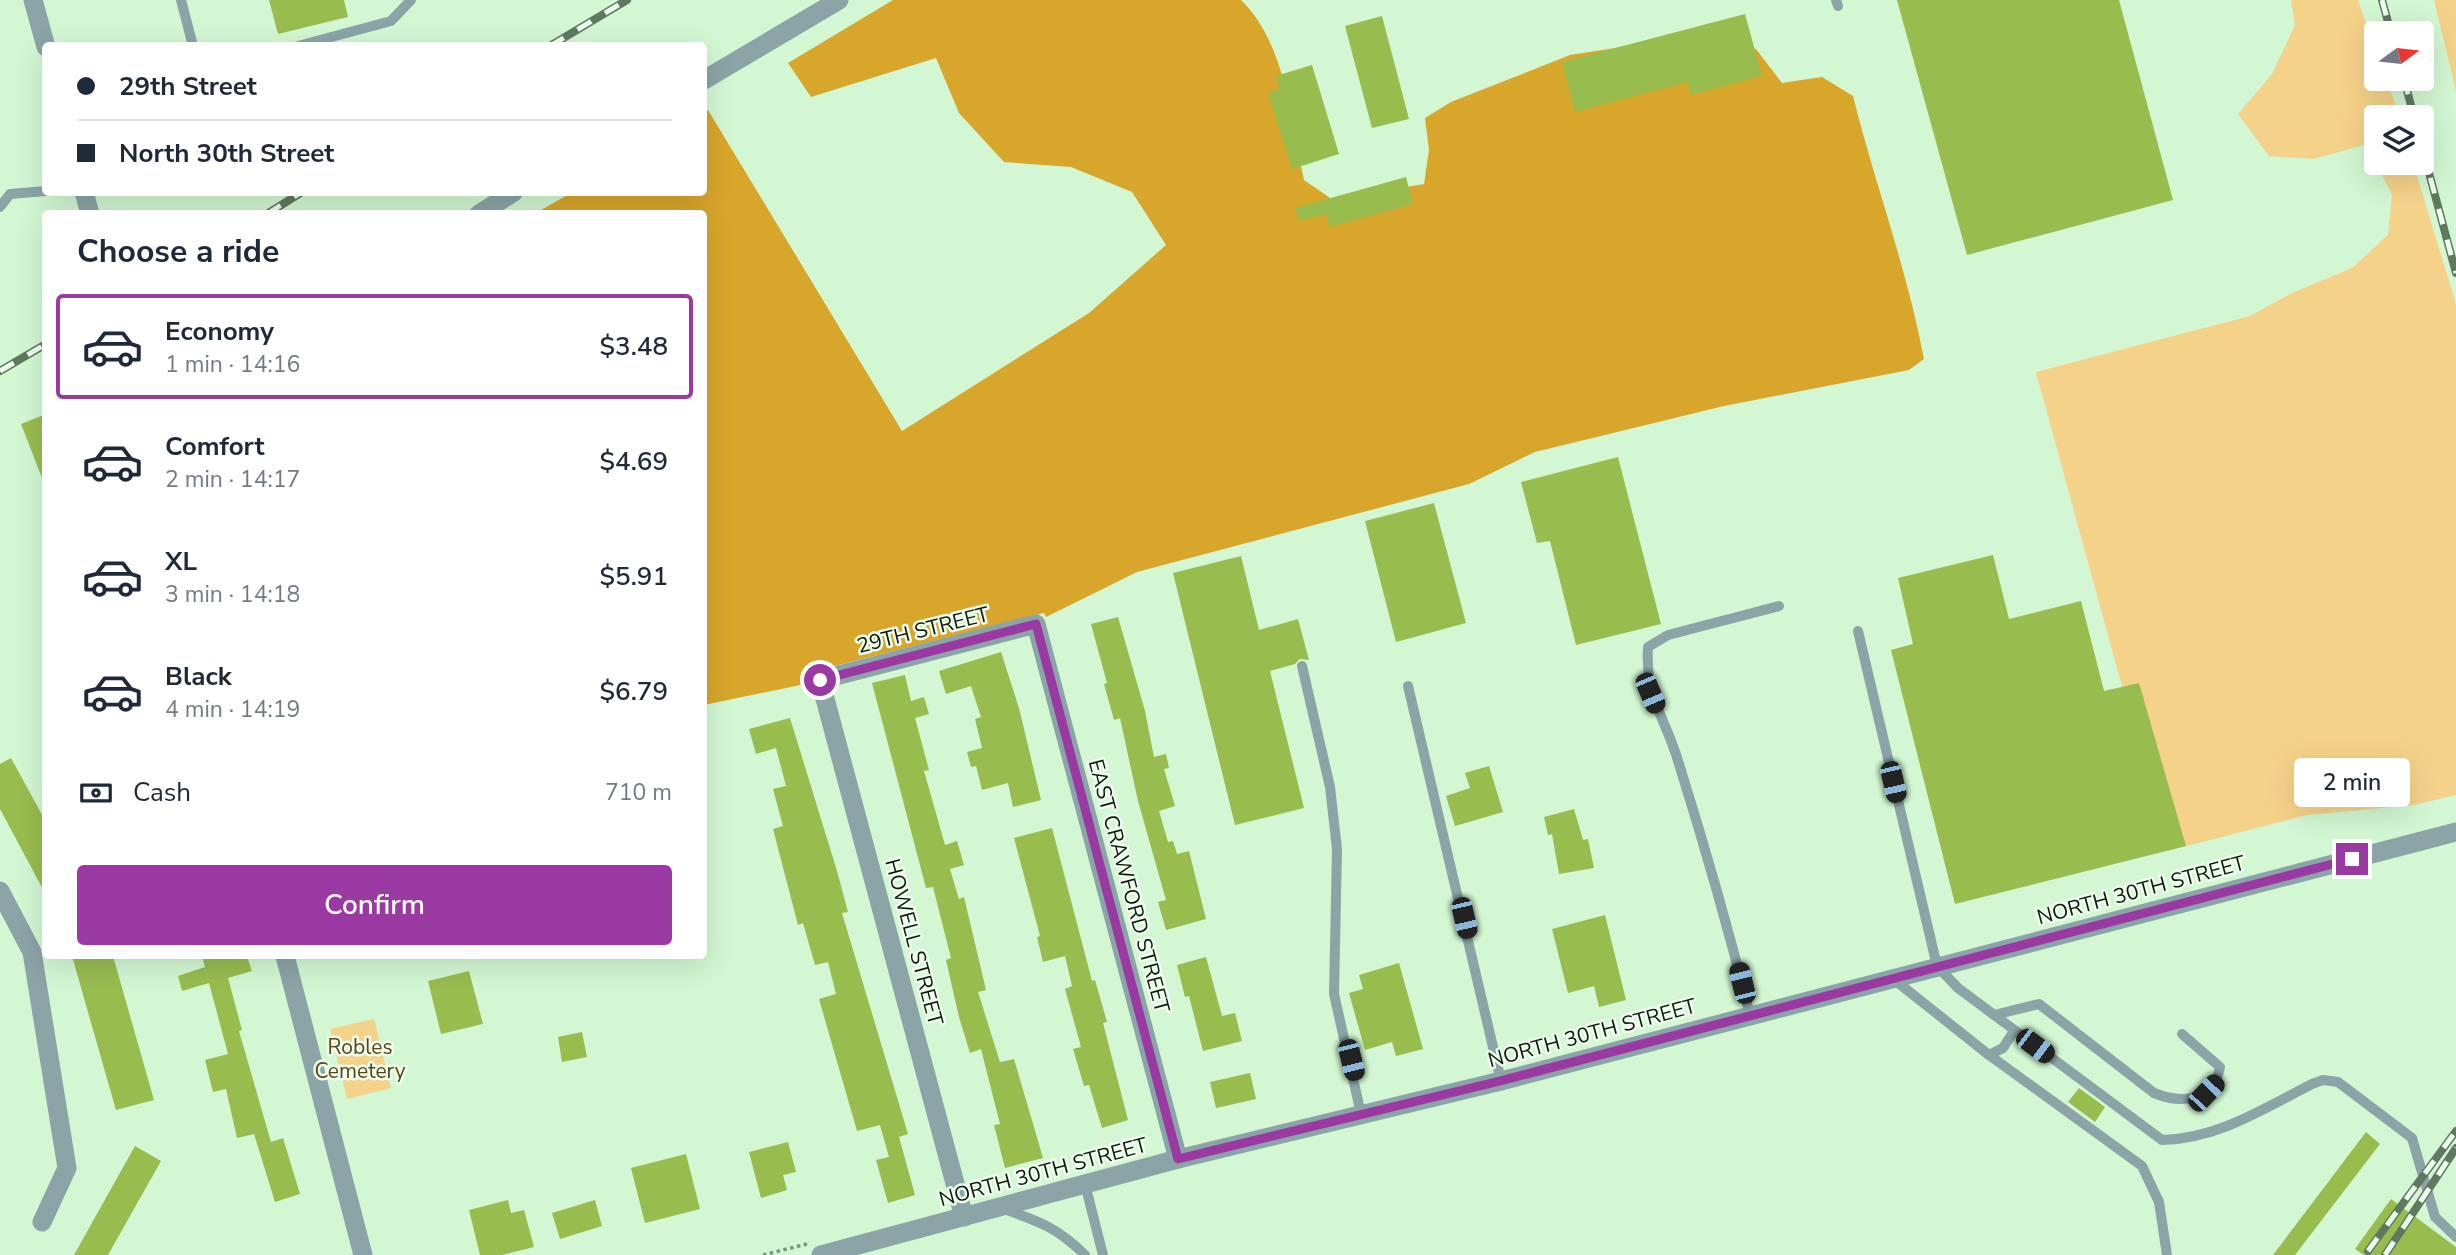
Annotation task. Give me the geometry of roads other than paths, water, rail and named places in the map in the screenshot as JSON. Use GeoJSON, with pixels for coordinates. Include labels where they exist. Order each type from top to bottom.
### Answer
{"type":"FeatureCollection","features":[{"type":"Feature","properties":{"kind":"street"},"geometry":{"type":"LineString","coordinates":[[33,0],[45,42]]}},
{"type":"Feature","properties":{"kind":"street"},"geometry":{"type":"LineString","coordinates":[[707,78],[839,0]]}},
{"type":"Feature","properties":{"kind":"street"},"geometry":{"type":"LineString","coordinates":[[485,210],[508,196]]}},
{"type":"Feature","properties":{"kind":"street","name":"29TH STREET"},"geometry":{"type":"LineString","coordinates":[[820,680],[1036,624]]}},
{"type":"Feature","properties":{"kind":"street","name":"EAST CRAWFORD STREET"},"geometry":{"type":"LineString","coordinates":[[1036,624],[1178,1159]]}},
{"type":"Feature","properties":{"kind":"street","name":"HOWELL STREET"},"geometry":{"type":"LineString","coordinates":[[820,680],[964,1217]]}},
{"type":"Feature","properties":{"kind":"street","name":"NORTH 30TH STREET"},"geometry":{"type":"LineString","coordinates":[[829,1254],[1178,1159],[1500,1081],[2456,832]]}},
{"type":"Feature","properties":{"kind":"street"},"geometry":{"type":"LineString","coordinates":[[0,891],[32,952],[67,1168],[42,1222]]}},
{"type":"Feature","properties":{"kind":"street"},"geometry":{"type":"LineString","coordinates":[[286,959],[363,1255]]}},
{"type":"Feature","properties":{"kind":"lane"},"geometry":{"type":"LineString","coordinates":[[181,0],[192,42]]}},
{"type":"Feature","properties":{"kind":"lane"},"geometry":{"type":"LineString","coordinates":[[313,42],[391,21],[411,0]]}},
{"type":"Feature","properties":{"kind":"lane"},"geometry":{"type":"LineString","coordinates":[[0,206],[10,194],[42,191]]}},
{"type":"Feature","properties":{"kind":"lane"},"geometry":{"type":"LineString","coordinates":[[1750,1015],[1725,915],[1677,758],[1650,693],[1648,648],[1668,635],[1779,606]]}},
{"type":"Feature","properties":{"kind":"lane"},"geometry":{"type":"LineString","coordinates":[[1858,631],[1937,967],[1958,988],[2162,1140],[2190,1140],[2222,1129],[2312,1084],[2323,1080],[2338,1082],[2413,1138],[2435,1217],[2456,1237]]}},
{"type":"Feature","properties":{"kind":"lane"},"geometry":{"type":"LineString","coordinates":[[1302,666],[1330,787],[1337,849],[1335,994],[1361,1114]]}},
{"type":"Feature","properties":{"kind":"lane"},"geometry":{"type":"LineString","coordinates":[[1408,686],[1500,1081]]}},
{"type":"Feature","properties":{"kind":"lane"},"geometry":{"type":"LineString","coordinates":[[1892,978],[1989,1055],[2142,1166],[2159,1202],[2167,1255]]}},
{"type":"Feature","properties":{"kind":"lane"},"geometry":{"type":"LineString","coordinates":[[1994,1015],[2039,1004],[2154,1093],[2172,1100],[2191,1099],[2206,1093],[2218,1081],[2220,1068],[2182,1034]]}},
{"type":"Feature","properties":{"kind":"lane"},"geometry":{"type":"LineString","coordinates":[[1989,1055],[2003,1048],[2014,1031]]}},
{"type":"Feature","properties":{"kind":"lane"},"geometry":{"type":"LineString","coordinates":[[1085,1184],[1103,1255]]}},
{"type":"Feature","properties":{"kind":"lane"},"geometry":{"type":"LineString","coordinates":[[998,1208],[1048,1224],[1064,1234],[1085,1255]]}},
{"type":"Feature","properties":{"kind":"railway"},"geometry":{"type":"LineString","coordinates":[[557,42],[627,0]]}},
{"type":"Feature","properties":{"kind":"railway"},"geometry":{"type":"LineString","coordinates":[[2382,0],[2388,21]]}},
{"type":"Feature","properties":{"kind":"railway"},"geometry":{"type":"LineString","coordinates":[[2407,91],[2411,105]]}},
{"type":"Feature","properties":{"kind":"railway"},"geometry":{"type":"LineString","coordinates":[[2430,175],[2456,273]]}},
{"type":"Feature","properties":{"kind":"railway"},"geometry":{"type":"LineString","coordinates":[[273,210],[296,196]]}},
{"type":"Feature","properties":{"kind":"railway"},"geometry":{"type":"LineString","coordinates":[[0,371],[42,346]]}},
{"type":"Feature","properties":{"kind":"railway"},"geometry":{"type":"LineString","coordinates":[[2368,1251],[2456,1131]]}},
{"type":"Feature","properties":{"kind":"railway"},"geometry":{"type":"LineString","coordinates":[[2385,1255],[2456,1148]]}},
{"type":"Feature","properties":{"kind":"park label","name":"Robles Cemetery"},"geometry":{"type":"Point","coordinates":[360,1059]}}]}
